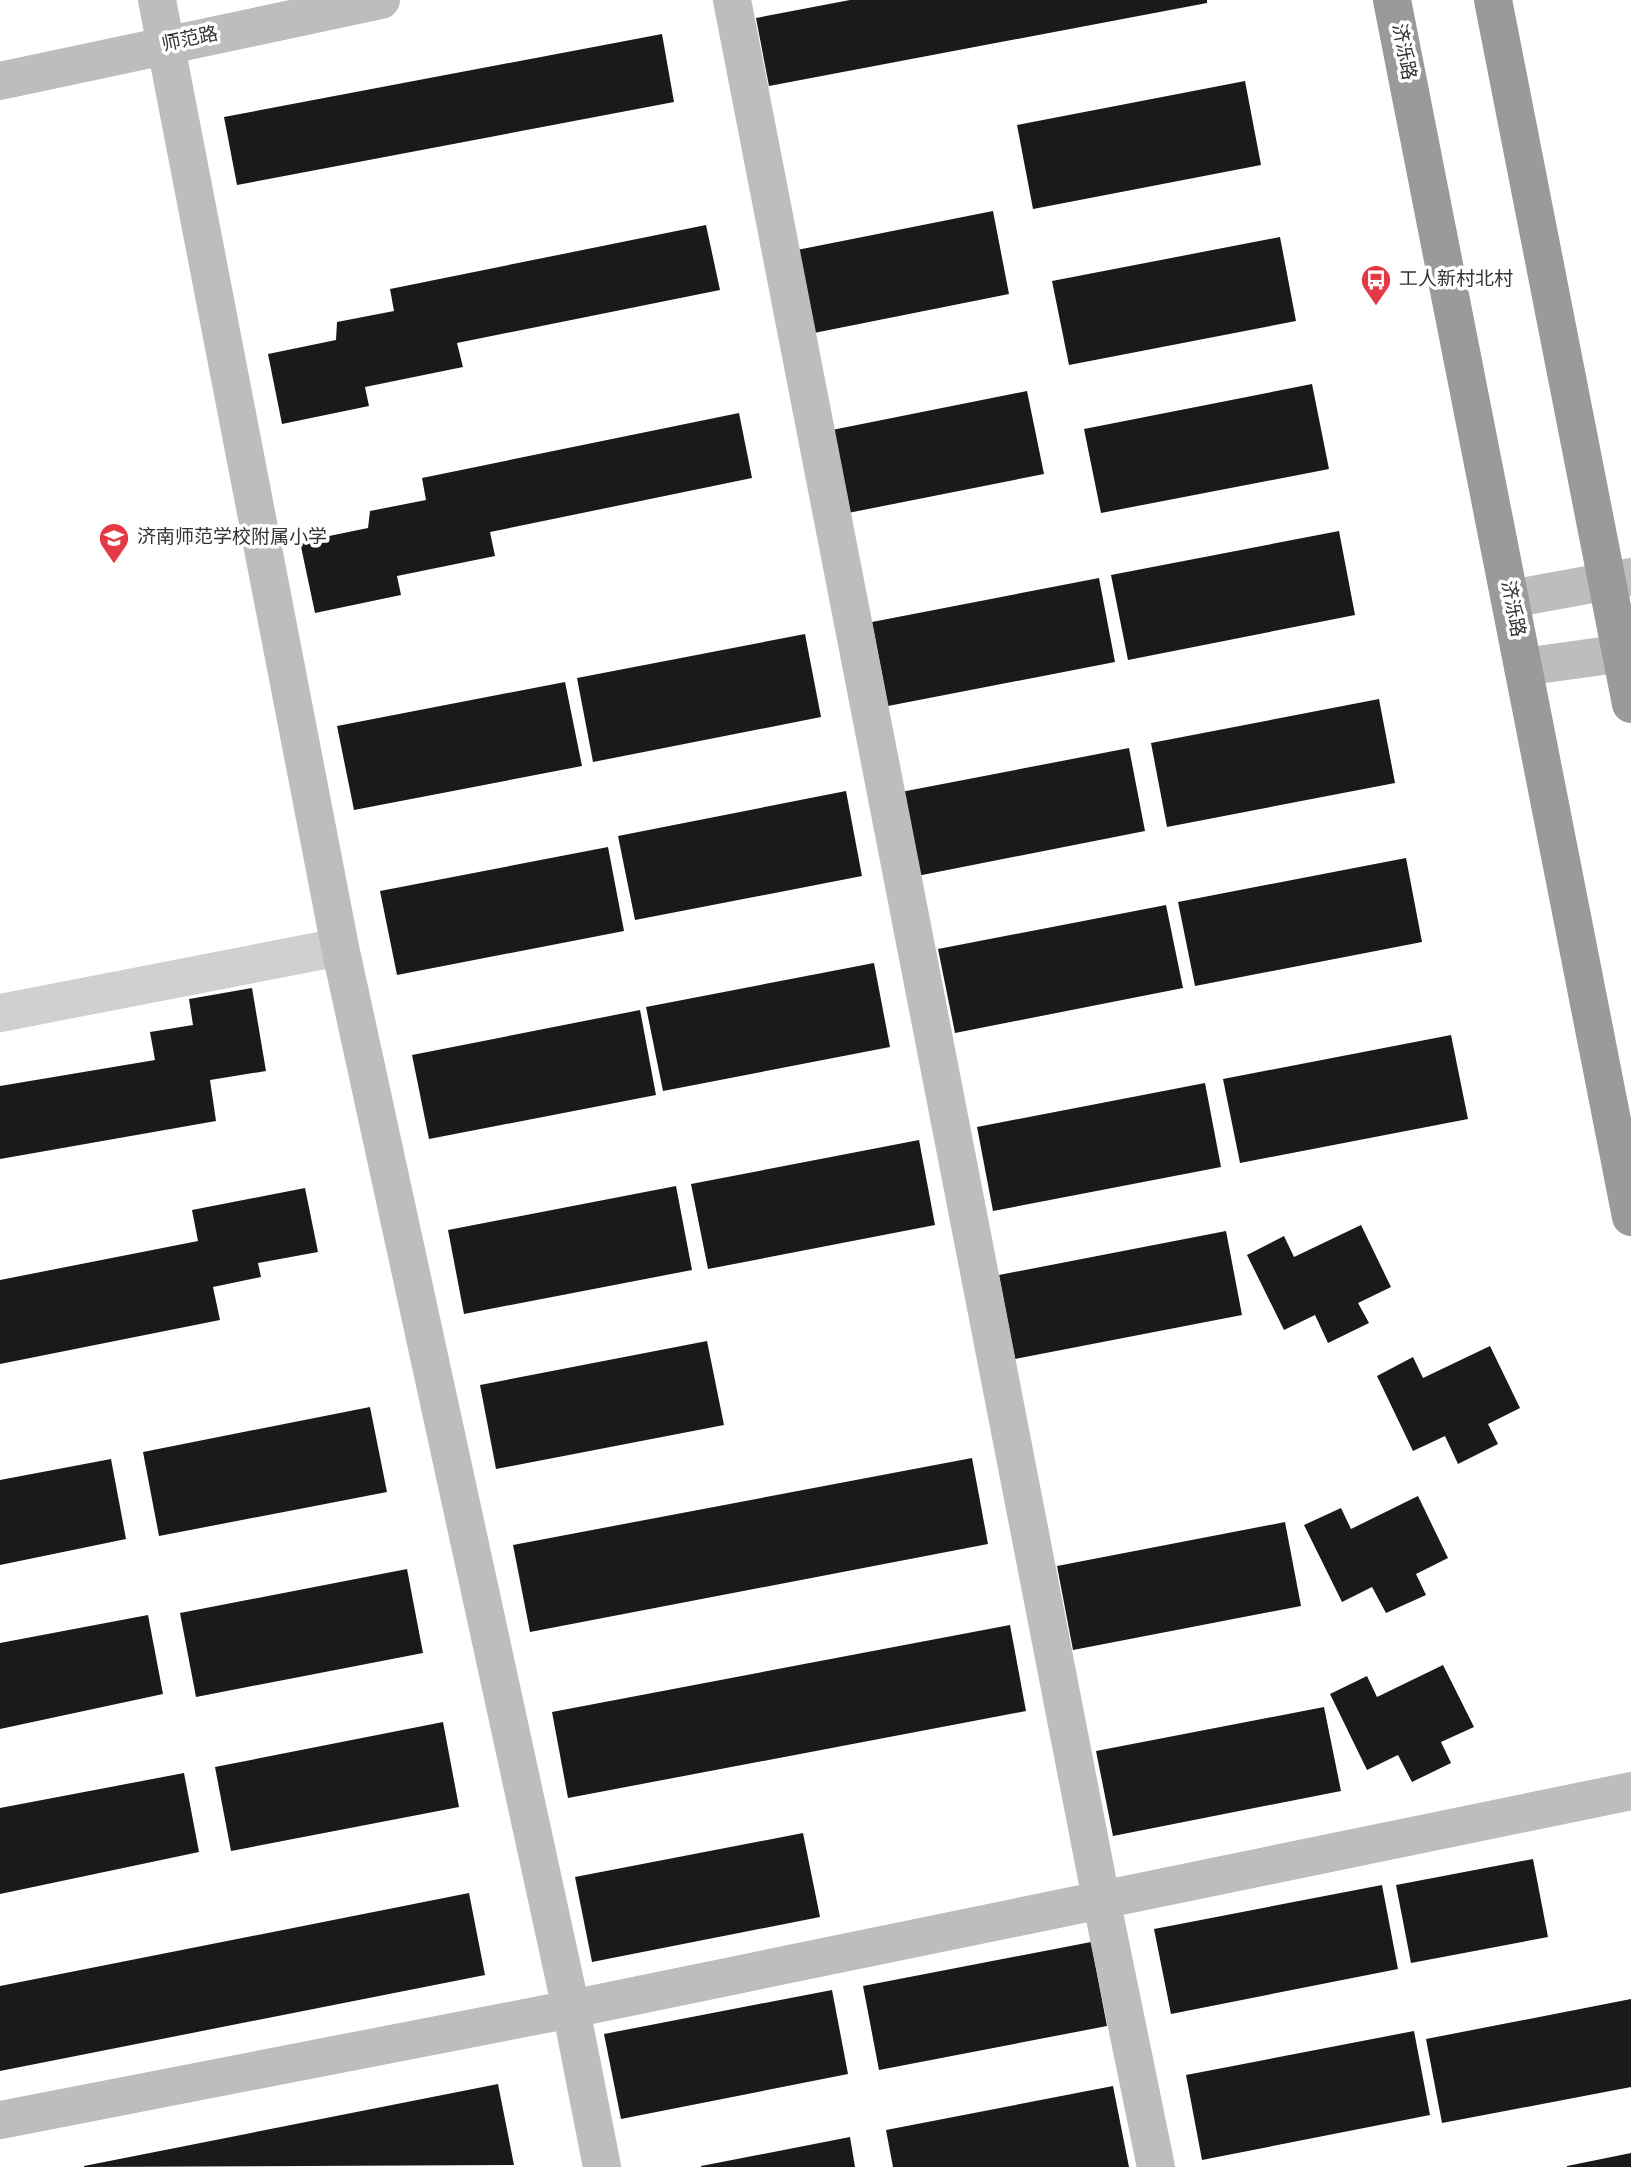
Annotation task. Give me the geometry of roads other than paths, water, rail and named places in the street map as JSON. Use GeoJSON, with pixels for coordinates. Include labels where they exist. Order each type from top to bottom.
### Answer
{"type":"FeatureCollection","features":[{"type":"Feature","properties":{"kind":"highway","name":"济泺路"},"geometry":{"type":"LineString","coordinates":[[1392,0],[1631,1217]]}},
{"type":"Feature","properties":{"kind":"highway"},"geometry":{"type":"LineString","coordinates":[[1493,0],[1619,579],[1631,704]]}},
{"type":"Feature","properties":{"kind":"street"},"geometry":{"type":"LineString","coordinates":[[157,0],[340,947],[603,2167]]}},
{"type":"Feature","properties":{"kind":"street","name":"师范路"},"geometry":{"type":"LineString","coordinates":[[0,81],[381,0]]}},
{"type":"Feature","properties":{"kind":"street"},"geometry":{"type":"LineString","coordinates":[[732,0],[1101,1899],[1156,2167]]}},
{"type":"Feature","properties":{"kind":"street"},"geometry":{"type":"LineString","coordinates":[[1510,599],[1619,579]]}},
{"type":"Feature","properties":{"kind":"street"},"geometry":{"type":"LineString","coordinates":[[1523,667],[1626,653]]}},
{"type":"Feature","properties":{"kind":"street"},"geometry":{"type":"LineString","coordinates":[[0,1013],[340,947]]}},
{"type":"Feature","properties":{"kind":"street"},"geometry":{"type":"LineString","coordinates":[[0,2120],[571,2009],[1631,1791]]}},
{"type":"Feature","properties":{"kind":"place","name":"工人新村北村"},"geometry":{"type":"Point","coordinates":[1376,307]}},
{"type":"Feature","properties":{"kind":"place","name":"济南师范学校附属小学"},"geometry":{"type":"Point","coordinates":[114,565]}}]}
